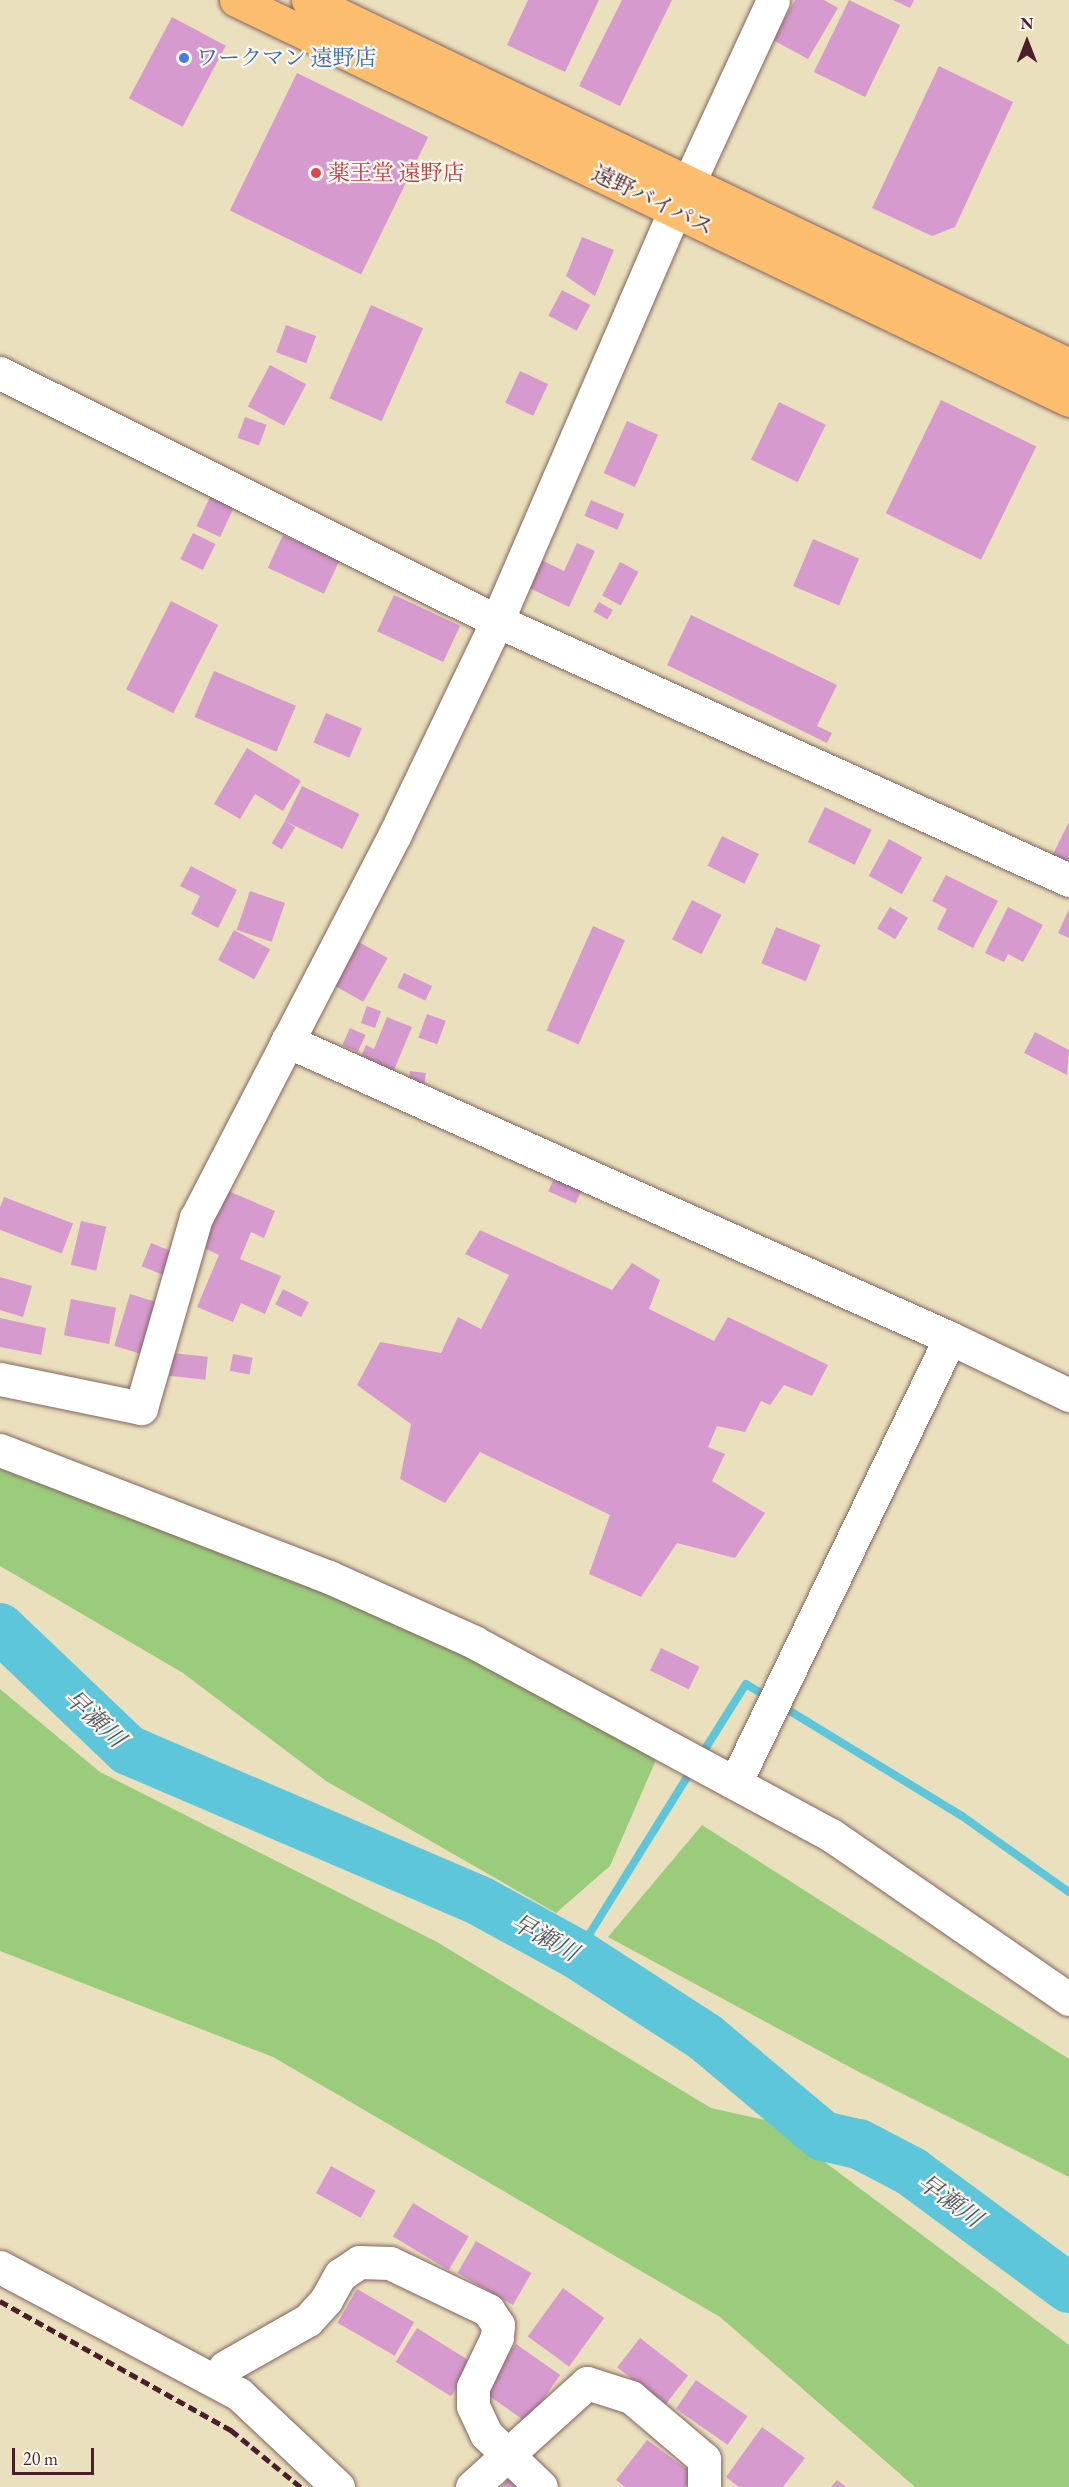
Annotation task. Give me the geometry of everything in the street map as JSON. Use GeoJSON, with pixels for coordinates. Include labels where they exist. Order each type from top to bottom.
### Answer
{"type":"FeatureCollection","features":[{"type":"Feature","properties":{"kind":"highway","name":"遠野バイパス"},"geometry":{"type":"LineString","coordinates":[[236,0],[1069,365]]}},
{"type":"Feature","properties":{"kind":"highway","name":"遠野バイパス"},"geometry":{"type":"LineString","coordinates":[[308,0],[1069,400]]}},
{"type":"Feature","properties":{"kind":"street"},"geometry":{"type":"LineString","coordinates":[[0,1378],[141,1408],[196,1218],[395,834],[497,621],[682,196],[773,0]]}},
{"type":"Feature","properties":{"kind":"street"},"geometry":{"type":"LineString","coordinates":[[0,373],[497,621],[1069,880]]}},
{"type":"Feature","properties":{"kind":"street"},"geometry":{"type":"LineString","coordinates":[[287,1041],[950,1338],[1069,1395]]}},
{"type":"Feature","properties":{"kind":"street"},"geometry":{"type":"LineString","coordinates":[[735,1783],[950,1338]]}},
{"type":"Feature","properties":{"kind":"street"},"geometry":{"type":"LineString","coordinates":[[0,1450],[329,1577],[464,1637],[831,1835],[1069,1999]]}},
{"type":"Feature","properties":{"kind":"street"},"geometry":{"type":"LineString","coordinates":[[225,2367],[308,2320],[326,2300],[340,2275],[359,2262],[390,2264],[488,2310],[498,2325],[497,2337],[472,2387],[473,2406],[486,2434],[542,2487]]}},
{"type":"Feature","properties":{"kind":"street"},"geometry":{"type":"LineString","coordinates":[[0,2267],[239,2394],[338,2487]]}},
{"type":"Feature","properties":{"kind":"street"},"geometry":{"type":"LineString","coordinates":[[472,2487],[587,2383],[631,2397],[704,2459],[704,2487]]}},
{"type":"Feature","properties":{"kind":"green space"},"geometry":{"type":"Polygon","coordinates":[[[0,1469],[302,1580],[490,1664],[656,1760],[610,1866],[556,1913],[326,1781],[183,1673],[0,1566],[0,1469]]]}},
{"type":"Feature","properties":{"kind":"green space"},"geometry":{"type":"Polygon","coordinates":[[[0,1689],[100,1772],[437,1942],[711,2108],[770,2121],[1069,2345],[1069,2487],[915,2487],[720,2317],[273,2057],[0,1951],[0,1689]]]}},
{"type":"Feature","properties":{"kind":"green space"},"geometry":{"type":"Polygon","coordinates":[[[702,1825],[1069,2059],[1069,2177],[857,2071],[608,1937],[702,1825]]]}},
{"type":"Feature","properties":{"kind":"building"},"geometry":{"type":"Polygon","coordinates":[[[528,0],[599,0],[565,72],[507,45],[528,0]]]}},
{"type":"Feature","properties":{"kind":"building"},"geometry":{"type":"Polygon","coordinates":[[[622,0],[672,0],[620,106],[579,86],[622,0]]]}},
{"type":"Feature","properties":{"kind":"building"},"geometry":{"type":"Polygon","coordinates":[[[795,0],[824,0],[838,8],[808,59],[773,40],[795,0]]]}},
{"type":"Feature","properties":{"kind":"building"},"geometry":{"type":"Polygon","coordinates":[[[849,0],[900,25],[865,97],[814,72],[849,0]]]}},
{"type":"Feature","properties":{"kind":"building"},"geometry":{"type":"Polygon","coordinates":[[[893,0],[914,0],[910,8],[893,0]]]}},
{"type":"Feature","properties":{"kind":"building"},"geometry":{"type":"Polygon","coordinates":[[[172,17],[226,46],[183,127],[129,98],[172,17]]]}},
{"type":"Feature","properties":{"kind":"building"},"geometry":{"type":"Polygon","coordinates":[[[939,66],[1013,102],[955,227],[932,236],[872,208],[939,66]]]}},
{"type":"Feature","properties":{"kind":"building"},"geometry":{"type":"Polygon","coordinates":[[[297,73],[428,137],[361,275],[230,211],[297,73]]]}},
{"type":"Feature","properties":{"kind":"building"},"geometry":{"type":"Polygon","coordinates":[[[582,237],[614,250],[595,296],[566,276],[582,237]]]}},
{"type":"Feature","properties":{"kind":"building"},"geometry":{"type":"Polygon","coordinates":[[[562,290],[590,305],[577,331],[548,316],[562,290]]]}},
{"type":"Feature","properties":{"kind":"building"},"geometry":{"type":"Polygon","coordinates":[[[371,305],[423,328],[382,421],[330,398],[371,305]]]}},
{"type":"Feature","properties":{"kind":"building"},"geometry":{"type":"Polygon","coordinates":[[[286,325],[316,336],[306,363],[276,352],[286,325]]]}},
{"type":"Feature","properties":{"kind":"building"},"geometry":{"type":"Polygon","coordinates":[[[270,365],[306,384],[284,426],[248,406],[270,365]]]}},
{"type":"Feature","properties":{"kind":"building"},"geometry":{"type":"Polygon","coordinates":[[[520,371],[548,384],[533,416],[505,403],[520,371]]]}},
{"type":"Feature","properties":{"kind":"building"},"geometry":{"type":"Polygon","coordinates":[[[941,400],[1036,446],[981,560],[886,513],[941,400]]]}},
{"type":"Feature","properties":{"kind":"building"},"geometry":{"type":"Polygon","coordinates":[[[779,402],[826,425],[798,482],[751,460],[779,402]]]}},
{"type":"Feature","properties":{"kind":"building"},"geometry":{"type":"Polygon","coordinates":[[[245,417],[267,425],[259,446],[237,438],[245,417]]]}},
{"type":"Feature","properties":{"kind":"building"},"geometry":{"type":"Polygon","coordinates":[[[627,421],[658,435],[635,487],[604,473],[627,421]]]}},
{"type":"Feature","properties":{"kind":"building"},"geometry":{"type":"Polygon","coordinates":[[[210,497],[234,508],[220,537],[196,526],[210,497]]]}},
{"type":"Feature","properties":{"kind":"building"},"geometry":{"type":"Polygon","coordinates":[[[591,500],[624,514],[617,530],[584,516],[591,500]]]}},
{"type":"Feature","properties":{"kind":"building"},"geometry":{"type":"Polygon","coordinates":[[[193,533],[215,544],[203,570],[180,559],[193,533]]]}},
{"type":"Feature","properties":{"kind":"building"},"geometry":{"type":"Polygon","coordinates":[[[283,535],[339,561],[324,594],[268,568],[283,535]]]}},
{"type":"Feature","properties":{"kind":"building"},"geometry":{"type":"Polygon","coordinates":[[[813,539],[859,559],[839,605],[793,586],[813,539]]]}},
{"type":"Feature","properties":{"kind":"building"},"geometry":{"type":"Polygon","coordinates":[[[577,543],[595,551],[569,607],[521,584],[533,556],[564,571],[577,543]]]}},
{"type":"Feature","properties":{"kind":"building"},"geometry":{"type":"Polygon","coordinates":[[[620,562],[639,572],[621,605],[602,596],[620,562]]]}},
{"type":"Feature","properties":{"kind":"building"},"geometry":{"type":"Polygon","coordinates":[[[394,595],[460,626],[443,662],[377,631],[394,595]]]}},
{"type":"Feature","properties":{"kind":"building"},"geometry":{"type":"Polygon","coordinates":[[[171,601],[218,625],[173,713],[126,689],[171,601]]]}},
{"type":"Feature","properties":{"kind":"building"},"geometry":{"type":"Polygon","coordinates":[[[599,602],[613,610],[607,620],[594,612],[599,602]]]}},
{"type":"Feature","properties":{"kind":"building"},"geometry":{"type":"Polygon","coordinates":[[[691,615],[837,685],[817,726],[832,733],[827,743],[667,665],[691,615]]]}},
{"type":"Feature","properties":{"kind":"building"},"geometry":{"type":"Polygon","coordinates":[[[214,671],[296,706],[276,752],[194,717],[214,671]]]}},
{"type":"Feature","properties":{"kind":"building"},"geometry":{"type":"Polygon","coordinates":[[[326,713],[362,728],[349,758],[313,742],[326,713]]]}},
{"type":"Feature","properties":{"kind":"building"},"geometry":{"type":"Polygon","coordinates":[[[247,748],[301,781],[283,811],[255,794],[240,819],[214,804],[247,748]]]}},
{"type":"Feature","properties":{"kind":"building"},"geometry":{"type":"Polygon","coordinates":[[[302,786],[360,814],[342,849],[285,821],[302,786]]]}},
{"type":"Feature","properties":{"kind":"building"},"geometry":{"type":"Polygon","coordinates":[[[825,807],[872,830],[855,865],[808,842],[825,807]]]}},
{"type":"Feature","properties":{"kind":"building"},"geometry":{"type":"Polygon","coordinates":[[[285,821],[295,827],[282,849],[272,843],[285,821]]]}},
{"type":"Feature","properties":{"kind":"building"},"geometry":{"type":"Polygon","coordinates":[[[1069,822],[1069,868],[1050,860],[1069,822]]]}},
{"type":"Feature","properties":{"kind":"building"},"geometry":{"type":"Polygon","coordinates":[[[722,836],[759,854],[744,884],[708,866],[722,836]]]}},
{"type":"Feature","properties":{"kind":"building"},"geometry":{"type":"Polygon","coordinates":[[[889,839],[922,857],[902,894],[869,876],[889,839]]]}},
{"type":"Feature","properties":{"kind":"building"},"geometry":{"type":"Polygon","coordinates":[[[191,866],[237,890],[218,928],[191,914],[200,896],[180,886],[191,866]]]}},
{"type":"Feature","properties":{"kind":"building"},"geometry":{"type":"Polygon","coordinates":[[[946,875],[998,901],[973,948],[937,929],[947,909],[932,901],[946,875]]]}},
{"type":"Feature","properties":{"kind":"building"},"geometry":{"type":"Polygon","coordinates":[[[250,891],[285,903],[272,942],[237,930],[250,891]]]}},
{"type":"Feature","properties":{"kind":"building"},"geometry":{"type":"Polygon","coordinates":[[[692,900],[721,915],[701,954],[672,939],[692,900]]]}},
{"type":"Feature","properties":{"kind":"building"},"geometry":{"type":"Polygon","coordinates":[[[890,907],[908,918],[895,939],[877,928],[890,907]]]}},
{"type":"Feature","properties":{"kind":"building"},"geometry":{"type":"Polygon","coordinates":[[[1008,907],[1043,925],[1023,962],[1008,954],[1004,962],[985,953],[1008,907]]]}},
{"type":"Feature","properties":{"kind":"building"},"geometry":{"type":"Polygon","coordinates":[[[1069,909],[1069,938],[1058,933],[1069,909]]]}},
{"type":"Feature","properties":{"kind":"building"},"geometry":{"type":"Polygon","coordinates":[[[593,926],[625,940],[579,1044],[547,1030],[593,926]]]}},
{"type":"Feature","properties":{"kind":"building"},"geometry":{"type":"Polygon","coordinates":[[[776,927],[821,945],[806,981],[761,963],[776,927]]]}},
{"type":"Feature","properties":{"kind":"building"},"geometry":{"type":"Polygon","coordinates":[[[234,930],[270,949],[254,979],[218,960],[234,930]]]}},
{"type":"Feature","properties":{"kind":"building"},"geometry":{"type":"Polygon","coordinates":[[[357,941],[388,958],[363,1002],[333,985],[357,941]]]}},
{"type":"Feature","properties":{"kind":"building"},"geometry":{"type":"Polygon","coordinates":[[[404,973],[432,986],[425,1001],[397,988],[404,973]]]}},
{"type":"Feature","properties":{"kind":"building"},"geometry":{"type":"Polygon","coordinates":[[[367,1006],[381,1011],[375,1028],[361,1023],[367,1006]]]}},
{"type":"Feature","properties":{"kind":"building"},"geometry":{"type":"Polygon","coordinates":[[[427,1014],[446,1021],[437,1044],[418,1037],[427,1014]]]}},
{"type":"Feature","properties":{"kind":"building"},"geometry":{"type":"Polygon","coordinates":[[[387,1017],[412,1027],[389,1082],[356,1068],[366,1045],[374,1049],[387,1017]]]}},
{"type":"Feature","properties":{"kind":"building"},"geometry":{"type":"Polygon","coordinates":[[[350,1028],[366,1035],[358,1052],[342,1045],[350,1028]]]}},
{"type":"Feature","properties":{"kind":"building"},"geometry":{"type":"Polygon","coordinates":[[[1035,1032],[1069,1050],[1067,1075],[1024,1053],[1035,1032]]]}},
{"type":"Feature","properties":{"kind":"building"},"geometry":{"type":"Polygon","coordinates":[[[410,1071],[426,1073],[424,1092],[408,1090],[410,1071]]]}},
{"type":"Feature","properties":{"kind":"building"},"geometry":{"type":"Polygon","coordinates":[[[556,1174],[583,1186],[576,1204],[548,1191],[556,1174]]]}},
{"type":"Feature","properties":{"kind":"building"},"geometry":{"type":"Polygon","coordinates":[[[226,1190],[275,1211],[264,1238],[251,1232],[240,1259],[281,1276],[265,1314],[241,1303],[233,1322],[197,1307],[219,1255],[202,1247],[226,1190]]]}},
{"type":"Feature","properties":{"kind":"building"},"geometry":{"type":"Polygon","coordinates":[[[4,1197],[73,1224],[62,1253],[0,1230],[0,1207],[4,1197]]]}},
{"type":"Feature","properties":{"kind":"building"},"geometry":{"type":"Polygon","coordinates":[[[81,1221],[106,1227],[96,1271],[71,1265],[81,1221]]]}},
{"type":"Feature","properties":{"kind":"building"},"geometry":{"type":"Polygon","coordinates":[[[480,1230],[612,1290],[632,1263],[660,1280],[649,1309],[714,1341],[728,1317],[828,1365],[812,1396],[784,1385],[770,1405],[761,1401],[745,1432],[717,1426],[708,1447],[725,1454],[712,1481],[765,1513],[735,1558],[677,1543],[641,1597],[589,1574],[610,1515],[480,1452],[445,1503],[400,1479],[411,1424],[357,1385],[380,1342],[441,1353],[458,1317],[481,1329],[509,1275],[465,1254],[480,1230]]]}},
{"type":"Feature","properties":{"kind":"building"},"geometry":{"type":"Polygon","coordinates":[[[151,1243],[173,1252],[164,1275],[142,1266],[151,1243]]]}},
{"type":"Feature","properties":{"kind":"building"},"geometry":{"type":"Polygon","coordinates":[[[0,1277],[32,1286],[23,1317],[0,1310],[0,1277]]]}},
{"type":"Feature","properties":{"kind":"building"},"geometry":{"type":"Polygon","coordinates":[[[283,1289],[309,1302],[301,1317],[275,1304],[283,1289]]]}},
{"type":"Feature","properties":{"kind":"building"},"geometry":{"type":"Polygon","coordinates":[[[130,1294],[159,1303],[143,1354],[114,1346],[130,1294]]]}},
{"type":"Feature","properties":{"kind":"building"},"geometry":{"type":"Polygon","coordinates":[[[71,1299],[116,1308],[109,1344],[64,1335],[71,1299]]]}},
{"type":"Feature","properties":{"kind":"building"},"geometry":{"type":"Polygon","coordinates":[[[0,1318],[46,1328],[41,1355],[0,1347],[0,1318]]]}},
{"type":"Feature","properties":{"kind":"building"},"geometry":{"type":"Polygon","coordinates":[[[172,1353],[208,1357],[205,1380],[170,1376],[172,1353]]]}},
{"type":"Feature","properties":{"kind":"building"},"geometry":{"type":"Polygon","coordinates":[[[233,1354],[253,1358],[249,1375],[230,1371],[233,1354]]]}},
{"type":"Feature","properties":{"kind":"building"},"geometry":{"type":"Polygon","coordinates":[[[661,1648],[700,1667],[689,1689],[650,1670],[661,1648]]]}},
{"type":"Feature","properties":{"kind":"building"},"geometry":{"type":"Polygon","coordinates":[[[331,2166],[376,2191],[361,2218],[316,2193],[331,2166]]]}},
{"type":"Feature","properties":{"kind":"building"},"geometry":{"type":"Polygon","coordinates":[[[413,2203],[469,2236],[449,2270],[393,2236],[413,2203]]]}},
{"type":"Feature","properties":{"kind":"building"},"geometry":{"type":"Polygon","coordinates":[[[476,2241],[531,2273],[513,2305],[458,2273],[476,2241]]]}},
{"type":"Feature","properties":{"kind":"building"},"geometry":{"type":"Polygon","coordinates":[[[563,2288],[604,2318],[569,2367],[528,2337],[563,2288]]]}},
{"type":"Feature","properties":{"kind":"building"},"geometry":{"type":"Polygon","coordinates":[[[357,2289],[414,2322],[395,2356],[338,2323],[357,2289]]]}},
{"type":"Feature","properties":{"kind":"building"},"geometry":{"type":"Polygon","coordinates":[[[417,2328],[472,2362],[451,2396],[396,2362],[417,2328]]]}},
{"type":"Feature","properties":{"kind":"building"},"geometry":{"type":"Polygon","coordinates":[[[640,2338],[688,2376],[665,2405],[617,2367],[640,2338]]]}},
{"type":"Feature","properties":{"kind":"building"},"geometry":{"type":"Polygon","coordinates":[[[516,2344],[560,2375],[527,2422],[483,2392],[516,2344]]]}},
{"type":"Feature","properties":{"kind":"building"},"geometry":{"type":"Polygon","coordinates":[[[696,2380],[748,2416],[728,2445],[676,2409],[696,2380]]]}},
{"type":"Feature","properties":{"kind":"building"},"geometry":{"type":"Polygon","coordinates":[[[762,2427],[805,2458],[783,2487],[739,2487],[726,2477],[762,2427]]]}},
{"type":"Feature","properties":{"kind":"building"},"geometry":{"type":"Polygon","coordinates":[[[647,2440],[695,2475],[685,2487],[625,2487],[616,2480],[647,2440]]]}},
{"type":"Feature","properties":{"kind":"building"},"geometry":{"type":"Polygon","coordinates":[[[510,2477],[524,2487],[502,2487],[510,2477]]]}},
{"type":"Feature","properties":{"kind":"building"},"geometry":{"type":"Polygon","coordinates":[[[837,2480],[846,2487],[831,2487],[837,2480]]]}},
{"type":"Feature","properties":{"kind":"waterway","name":"早瀬川"},"geometry":{"type":"LineString","coordinates":[[0,1628],[128,1750],[480,1901],[577,1954],[705,2037],[823,2136],[859,2144],[912,2172],[1069,2288]]}},
{"type":"Feature","properties":{"kind":"waterway"},"geometry":{"type":"LineString","coordinates":[[700,1757],[746,1684],[769,1698]]}},
{"type":"Feature","properties":{"kind":"waterway"},"geometry":{"type":"LineString","coordinates":[[780,1705],[962,1816],[1069,1892]]}},
{"type":"Feature","properties":{"kind":"waterway"},"geometry":{"type":"LineString","coordinates":[[577,1954],[693,1768]]}},
{"type":"Feature","properties":{"kind":"railway"},"geometry":{"type":"LineString","coordinates":[[0,2301],[231,2430],[301,2487]]}},
{"type":"Feature","properties":{"kind":"place","name":"ワークマン 遠野店"},"geometry":{"type":"Point","coordinates":[184,58]}},
{"type":"Feature","properties":{"kind":"place","name":"薬王堂 遠野店"},"geometry":{"type":"Point","coordinates":[316,173]}}]}
